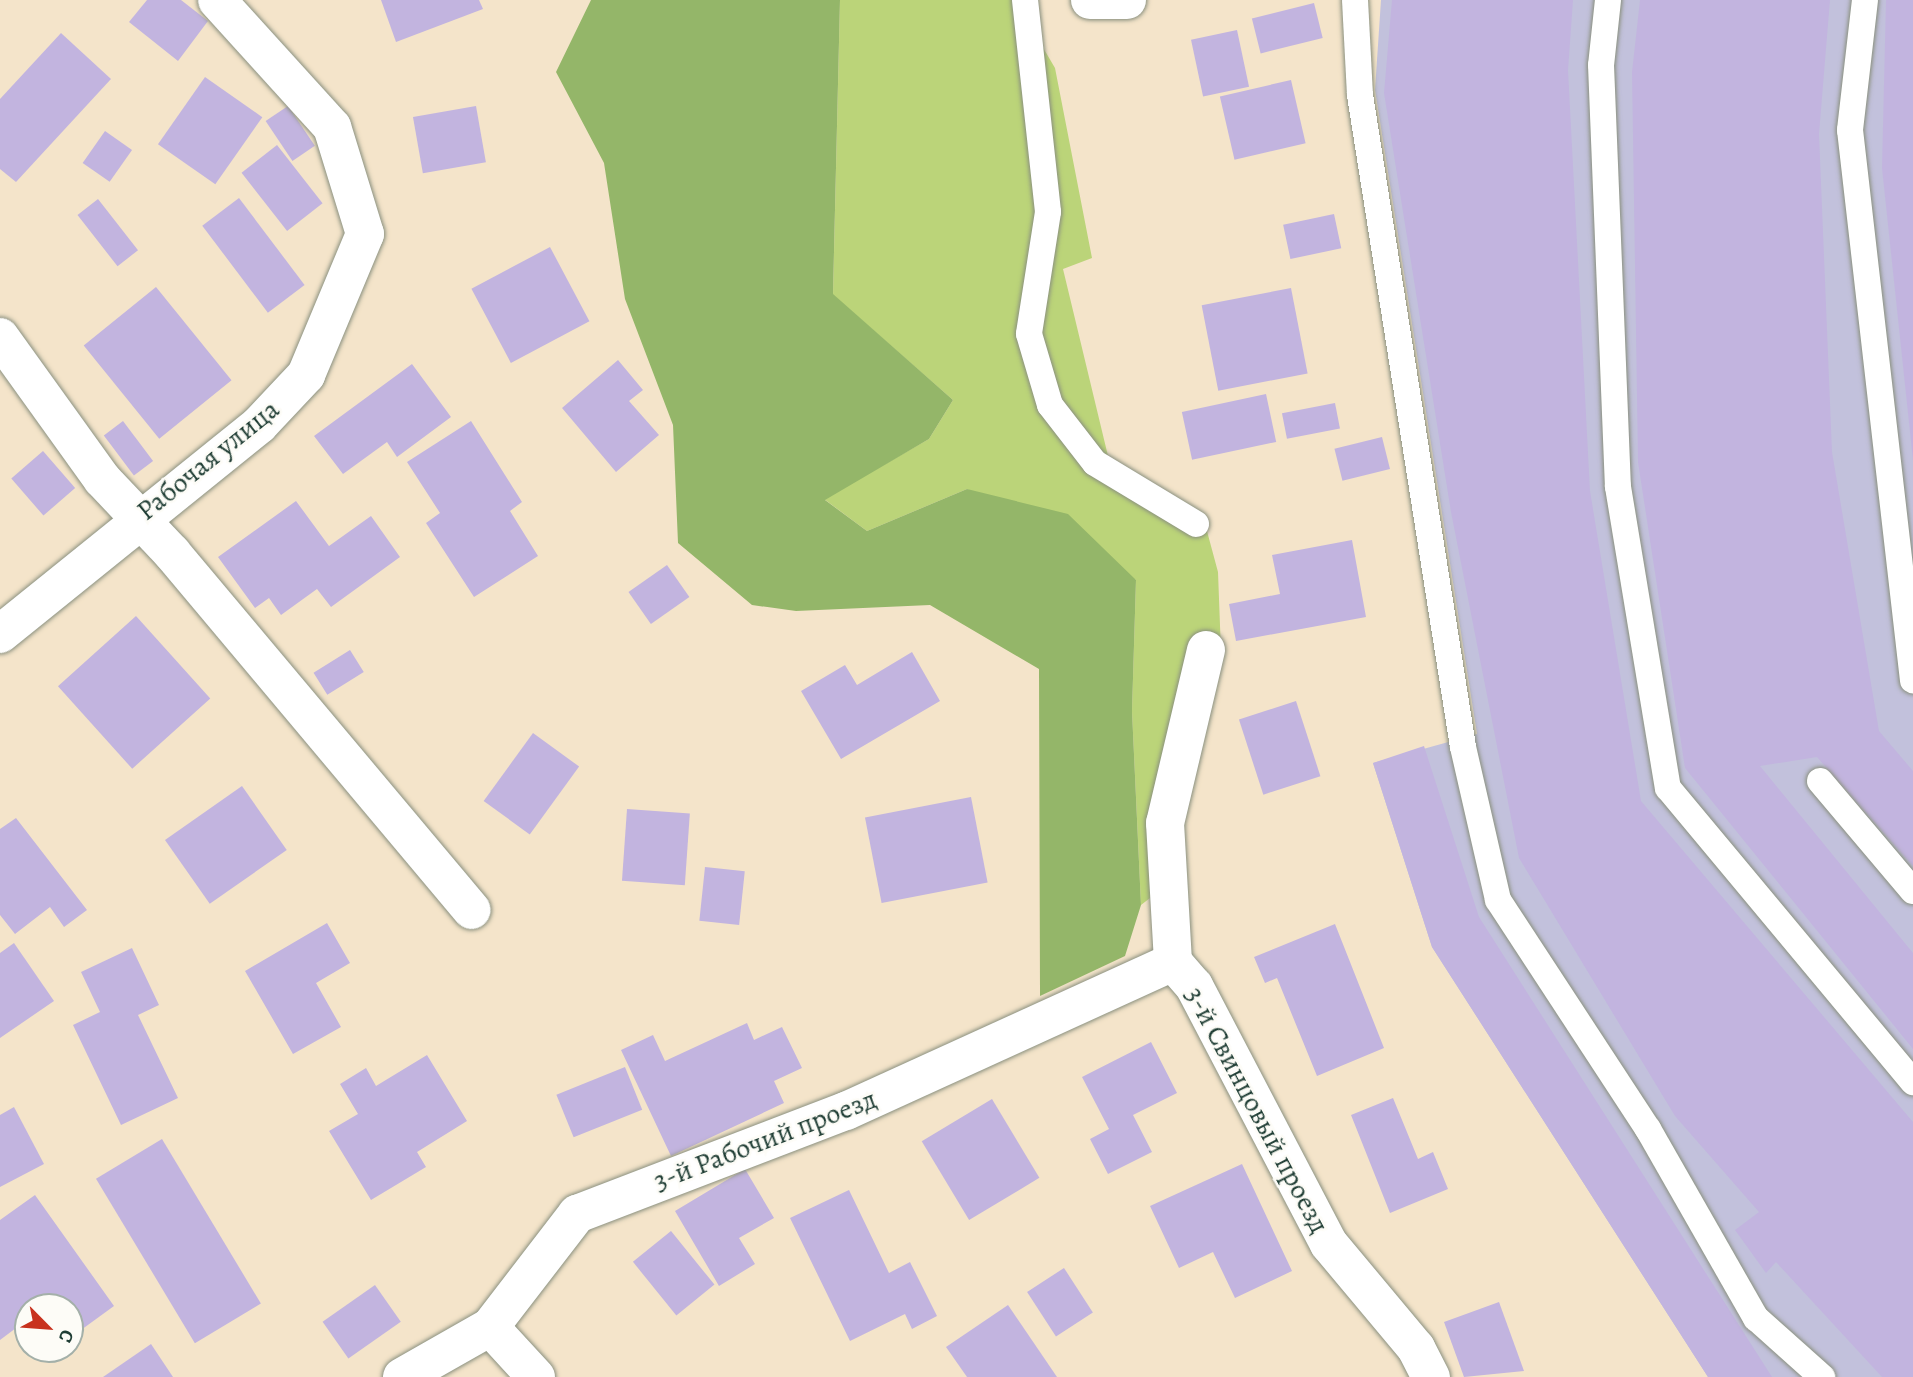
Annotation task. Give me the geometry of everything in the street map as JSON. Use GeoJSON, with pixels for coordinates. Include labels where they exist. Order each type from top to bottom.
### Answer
{"type":"FeatureCollection","features":[{"type":"Feature","properties":{"kind":"street","name":"Рабочая улица"},"geometry":{"type":"LineString","coordinates":[[0,634],[136,519],[259,425],[306,375],[365,234],[332,127],[218,0]]}},
{"type":"Feature","properties":{"kind":"street"},"geometry":{"type":"LineString","coordinates":[[1090,0],[1127,0]]}},
{"type":"Feature","properties":{"kind":"street"},"geometry":{"type":"LineString","coordinates":[[0,337],[136,519],[472,910]]}},
{"type":"Feature","properties":{"kind":"street","name":"3-й Свинцовый проезд"},"geometry":{"type":"LineString","coordinates":[[1206,650],[1165,823],[1173,962],[1194,986],[1329,1244],[1416,1348],[1431,1377]]}},
{"type":"Feature","properties":{"kind":"street","name":"3-й Рабочий проезд"},"geometry":{"type":"LineString","coordinates":[[402,1377],[490,1327],[577,1214],[846,1111],[1173,962]]}},
{"type":"Feature","properties":{"kind":"street"},"geometry":{"type":"LineString","coordinates":[[490,1327],[536,1377]]}},
{"type":"Feature","properties":{"kind":"lane"},"geometry":{"type":"LineString","coordinates":[[1025,0],[1048,212],[1029,334],[1049,405],[1095,463],[1196,524]]}},
{"type":"Feature","properties":{"kind":"lane"},"geometry":{"type":"LineString","coordinates":[[1355,0],[1360,95],[1463,747],[1498,900],[1648,1129],[1756,1318],[1822,1377]]}},
{"type":"Feature","properties":{"kind":"lane"},"geometry":{"type":"LineString","coordinates":[[1608,0],[1601,65],[1618,487],[1668,788],[1913,1082]]}},
{"type":"Feature","properties":{"kind":"lane"},"geometry":{"type":"LineString","coordinates":[[1865,0],[1850,130],[1913,680]]}},
{"type":"Feature","properties":{"kind":"lane"},"geometry":{"type":"LineString","coordinates":[[1821,781],[1913,891]]}},
{"type":"Feature","properties":{"kind":"shaded area"},"geometry":{"type":"Polygon","coordinates":[[[1381,0],[1913,0],[1913,1377],[1708,1377],[1432,947],[1373,763],[1477,734],[1375,90],[1381,0]]]}},
{"type":"Feature","properties":{"kind":"green space"},"geometry":{"type":"Polygon","coordinates":[[[591,0],[840,0],[833,294],[953,400],[929,439],[825,500],[867,531],[967,489],[1068,514],[1136,580],[1132,711],[1141,905],[1125,956],[1040,996],[1039,669],[930,605],[796,611],[752,605],[678,543],[673,425],[625,299],[604,163],[556,72],[591,0]]]}},
{"type":"Feature","properties":{"kind":"green space"},"geometry":{"type":"Polygon","coordinates":[[[840,0],[1015,0],[1055,68],[1092,258],[1063,269],[1108,456],[1204,520],[1218,572],[1221,652],[1193,762],[1176,878],[1141,905],[1132,711],[1136,580],[967,489],[867,531],[824,499],[929,439],[953,400],[833,295],[840,0]]]}},
{"type":"Feature","properties":{"kind":"building"},"geometry":{"type":"Polygon","coordinates":[[[147,0],[181,0],[208,21],[178,61],[129,22],[147,0]]]}},
{"type":"Feature","properties":{"kind":"building"},"geometry":{"type":"Polygon","coordinates":[[[381,0],[479,0],[483,9],[396,42],[381,0]]]}},
{"type":"Feature","properties":{"kind":"building"},"geometry":{"type":"Polygon","coordinates":[[[1392,0],[1573,0],[1568,70],[1590,491],[1641,801],[1913,1122],[1913,1377],[1882,1377],[1776,1262],[1766,1273],[1735,1230],[1759,1212],[1675,1116],[1519,858],[1451,512],[1384,93],[1392,0]]]}},
{"type":"Feature","properties":{"kind":"building"},"geometry":{"type":"Polygon","coordinates":[[[1640,0],[1830,0],[1819,134],[1832,452],[1879,731],[1913,771],[1913,866],[1817,757],[1760,766],[1913,953],[1913,1049],[1685,768],[1638,462],[1632,72],[1640,0]]]}},
{"type":"Feature","properties":{"kind":"building"},"geometry":{"type":"Polygon","coordinates":[[[1886,0],[1913,0],[1913,460],[1882,168],[1886,0]]]}},
{"type":"Feature","properties":{"kind":"building"},"geometry":{"type":"Polygon","coordinates":[[[1314,3],[1323,38],[1261,53],[1252,18],[1314,3]]]}},
{"type":"Feature","properties":{"kind":"building"},"geometry":{"type":"Polygon","coordinates":[[[1237,30],[1249,87],[1203,97],[1191,40],[1237,30]]]}},
{"type":"Feature","properties":{"kind":"building"},"geometry":{"type":"Polygon","coordinates":[[[61,33],[111,79],[16,182],[0,169],[0,99],[61,33]]]}},
{"type":"Feature","properties":{"kind":"building"},"geometry":{"type":"Polygon","coordinates":[[[205,77],[262,117],[215,184],[158,144],[205,77]]]}},
{"type":"Feature","properties":{"kind":"building"},"geometry":{"type":"Polygon","coordinates":[[[1291,80],[1306,143],[1234,160],[1220,96],[1291,80]]]}},
{"type":"Feature","properties":{"kind":"building"},"geometry":{"type":"Polygon","coordinates":[[[288,106],[315,146],[292,161],[266,121],[288,106]]]}},
{"type":"Feature","properties":{"kind":"building"},"geometry":{"type":"Polygon","coordinates":[[[476,106],[486,162],[423,173],[413,117],[476,106]]]}},
{"type":"Feature","properties":{"kind":"building"},"geometry":{"type":"Polygon","coordinates":[[[105,131],[132,150],[110,182],[83,163],[105,131]]]}},
{"type":"Feature","properties":{"kind":"building"},"geometry":{"type":"Polygon","coordinates":[[[277,145],[323,203],[287,231],[242,173],[277,145]]]}},
{"type":"Feature","properties":{"kind":"building"},"geometry":{"type":"Polygon","coordinates":[[[239,198],[305,285],[268,313],[202,226],[239,198]]]}},
{"type":"Feature","properties":{"kind":"building"},"geometry":{"type":"Polygon","coordinates":[[[98,199],[138,250],[118,266],[78,215],[98,199]]]}},
{"type":"Feature","properties":{"kind":"building"},"geometry":{"type":"Polygon","coordinates":[[[1334,214],[1341,248],[1290,259],[1283,225],[1334,214]]]}},
{"type":"Feature","properties":{"kind":"building"},"geometry":{"type":"Polygon","coordinates":[[[550,247],[589,321],[511,363],[471,289],[550,247]]]}},
{"type":"Feature","properties":{"kind":"building"},"geometry":{"type":"Polygon","coordinates":[[[156,287],[232,380],[159,439],[84,346],[156,287]]]}},
{"type":"Feature","properties":{"kind":"building"},"geometry":{"type":"Polygon","coordinates":[[[1291,288],[1308,373],[1218,391],[1202,305],[1291,288]]]}},
{"type":"Feature","properties":{"kind":"building"},"geometry":{"type":"Polygon","coordinates":[[[618,360],[643,390],[629,401],[659,435],[616,472],[562,408],[618,360]]]}},
{"type":"Feature","properties":{"kind":"building"},"geometry":{"type":"Polygon","coordinates":[[[412,364],[451,417],[397,457],[387,442],[343,474],[314,436],[412,364]]]}},
{"type":"Feature","properties":{"kind":"building"},"geometry":{"type":"Polygon","coordinates":[[[1266,394],[1276,442],[1192,460],[1182,412],[1266,394]]]}},
{"type":"Feature","properties":{"kind":"building"},"geometry":{"type":"Polygon","coordinates":[[[1335,403],[1340,429],[1287,439],[1282,413],[1335,403]]]}},
{"type":"Feature","properties":{"kind":"building"},"geometry":{"type":"Polygon","coordinates":[[[123,421],[153,461],[134,475],[104,435],[123,421]]]}},
{"type":"Feature","properties":{"kind":"building"},"geometry":{"type":"Polygon","coordinates":[[[471,421],[522,502],[510,511],[538,556],[474,597],[426,523],[440,513],[407,462],[471,421]]]}},
{"type":"Feature","properties":{"kind":"building"},"geometry":{"type":"Polygon","coordinates":[[[1382,437],[1390,469],[1342,481],[1334,449],[1382,437]]]}},
{"type":"Feature","properties":{"kind":"building"},"geometry":{"type":"Polygon","coordinates":[[[43,451],[75,488],[43,516],[11,479],[43,451]]]}},
{"type":"Feature","properties":{"kind":"building"},"geometry":{"type":"Polygon","coordinates":[[[296,501],[329,546],[371,516],[400,557],[331,607],[317,589],[281,615],[269,598],[255,608],[218,557],[296,501]]]}},
{"type":"Feature","properties":{"kind":"building"},"geometry":{"type":"Polygon","coordinates":[[[1352,540],[1366,617],[1236,641],[1229,604],[1280,594],[1272,555],[1352,540]]]}},
{"type":"Feature","properties":{"kind":"building"},"geometry":{"type":"Polygon","coordinates":[[[667,565],[689,597],[651,624],[628,592],[667,565]]]}},
{"type":"Feature","properties":{"kind":"building"},"geometry":{"type":"Polygon","coordinates":[[[136,616],[210,698],[132,769],[58,686],[136,616]]]}},
{"type":"Feature","properties":{"kind":"building"},"geometry":{"type":"Polygon","coordinates":[[[350,650],[364,672],[327,695],[314,673],[350,650]]]}},
{"type":"Feature","properties":{"kind":"building"},"geometry":{"type":"Polygon","coordinates":[[[912,652],[940,701],[841,759],[801,691],[845,665],[857,685],[912,652]]]}},
{"type":"Feature","properties":{"kind":"building"},"geometry":{"type":"Polygon","coordinates":[[[1296,701],[1320,776],[1263,795],[1239,720],[1296,701]]]}},
{"type":"Feature","properties":{"kind":"building"},"geometry":{"type":"Polygon","coordinates":[[[533,733],[579,767],[530,834],[484,801],[533,733]]]}},
{"type":"Feature","properties":{"kind":"building"},"geometry":{"type":"Polygon","coordinates":[[[1424,746],[1479,917],[1772,1377],[1708,1377],[1432,947],[1373,763],[1424,746]]]}},
{"type":"Feature","properties":{"kind":"building"},"geometry":{"type":"Polygon","coordinates":[[[242,786],[287,850],[210,904],[165,840],[242,786]]]}},
{"type":"Feature","properties":{"kind":"building"},"geometry":{"type":"Polygon","coordinates":[[[971,797],[988,882],[882,903],[865,818],[971,797]]]}},
{"type":"Feature","properties":{"kind":"building"},"geometry":{"type":"Polygon","coordinates":[[[627,809],[690,813],[685,885],[622,881],[627,809]]]}},
{"type":"Feature","properties":{"kind":"building"},"geometry":{"type":"Polygon","coordinates":[[[16,818],[87,910],[64,927],[50,907],[15,934],[0,915],[0,829],[16,818]]]}},
{"type":"Feature","properties":{"kind":"building"},"geometry":{"type":"Polygon","coordinates":[[[705,867],[745,871],[739,925],[699,921],[705,867]]]}},
{"type":"Feature","properties":{"kind":"building"},"geometry":{"type":"Polygon","coordinates":[[[327,923],[350,963],[316,983],[341,1027],[293,1054],[245,971],[327,923]]]}},
{"type":"Feature","properties":{"kind":"building"},"geometry":{"type":"Polygon","coordinates":[[[1335,924],[1384,1048],[1317,1076],[1277,978],[1265,983],[1254,957],[1335,924]]]}},
{"type":"Feature","properties":{"kind":"building"},"geometry":{"type":"Polygon","coordinates":[[[14,943],[54,1001],[0,1038],[0,953],[14,943]]]}},
{"type":"Feature","properties":{"kind":"building"},"geometry":{"type":"Polygon","coordinates":[[[132,948],[159,1005],[138,1015],[178,1098],[121,1125],[73,1025],[100,1012],[81,972],[132,948]]]}},
{"type":"Feature","properties":{"kind":"building"},"geometry":{"type":"Polygon","coordinates":[[[747,1023],[754,1040],[782,1027],[802,1068],[774,1081],[784,1103],[671,1156],[621,1050],[653,1035],[665,1061],[747,1023]]]}},
{"type":"Feature","properties":{"kind":"building"},"geometry":{"type":"Polygon","coordinates":[[[1151,1042],[1177,1093],[1133,1115],[1152,1152],[1108,1174],[1090,1139],[1109,1129],[1082,1077],[1151,1042]]]}},
{"type":"Feature","properties":{"kind":"building"},"geometry":{"type":"Polygon","coordinates":[[[427,1055],[467,1121],[417,1152],[426,1167],[371,1200],[329,1131],[358,1114],[340,1084],[366,1068],[376,1086],[427,1055]]]}},
{"type":"Feature","properties":{"kind":"building"},"geometry":{"type":"Polygon","coordinates":[[[625,1067],[642,1110],[574,1137],[556,1095],[625,1067]]]}},
{"type":"Feature","properties":{"kind":"building"},"geometry":{"type":"Polygon","coordinates":[[[1393,1098],[1418,1159],[1433,1152],[1448,1189],[1390,1213],[1351,1115],[1393,1098]]]}},
{"type":"Feature","properties":{"kind":"building"},"geometry":{"type":"Polygon","coordinates":[[[992,1099],[1039,1178],[969,1220],[922,1141],[992,1099]]]}},
{"type":"Feature","properties":{"kind":"building"},"geometry":{"type":"Polygon","coordinates":[[[14,1107],[44,1164],[0,1187],[0,1115],[14,1107]]]}},
{"type":"Feature","properties":{"kind":"building"},"geometry":{"type":"Polygon","coordinates":[[[162,1139],[261,1304],[195,1343],[96,1179],[162,1139]]]}},
{"type":"Feature","properties":{"kind":"building"},"geometry":{"type":"Polygon","coordinates":[[[1242,1164],[1292,1271],[1235,1298],[1213,1252],[1179,1268],[1150,1206],[1242,1164]]]}},
{"type":"Feature","properties":{"kind":"building"},"geometry":{"type":"Polygon","coordinates":[[[745,1169],[774,1218],[739,1238],[755,1264],[719,1286],[675,1211],[745,1169]]]}},
{"type":"Feature","properties":{"kind":"building"},"geometry":{"type":"Polygon","coordinates":[[[849,1190],[889,1273],[910,1262],[937,1316],[912,1329],[905,1314],[850,1341],[790,1218],[849,1190]]]}},
{"type":"Feature","properties":{"kind":"building"},"geometry":{"type":"Polygon","coordinates":[[[35,1195],[114,1306],[84,1328],[84,1293],[14,1293],[14,1330],[0,1340],[0,1220],[35,1195]]]}},
{"type":"Feature","properties":{"kind":"building"},"geometry":{"type":"Polygon","coordinates":[[[671,1231],[714,1285],[676,1315],[633,1262],[671,1231]]]}},
{"type":"Feature","properties":{"kind":"building"},"geometry":{"type":"Polygon","coordinates":[[[1064,1268],[1093,1312],[1056,1336],[1027,1292],[1064,1268]]]}},
{"type":"Feature","properties":{"kind":"building"},"geometry":{"type":"Polygon","coordinates":[[[375,1285],[401,1322],[348,1359],[323,1322],[375,1285]]]}},
{"type":"Feature","properties":{"kind":"building"},"geometry":{"type":"Polygon","coordinates":[[[1499,1302],[1524,1371],[1464,1377],[1444,1322],[1499,1302]]]}},
{"type":"Feature","properties":{"kind":"building"},"geometry":{"type":"Polygon","coordinates":[[[1008,1305],[1057,1377],[967,1377],[946,1347],[1008,1305]]]}},
{"type":"Feature","properties":{"kind":"building"},"geometry":{"type":"Polygon","coordinates":[[[151,1344],[173,1377],[103,1377],[151,1344]]]}}]}
